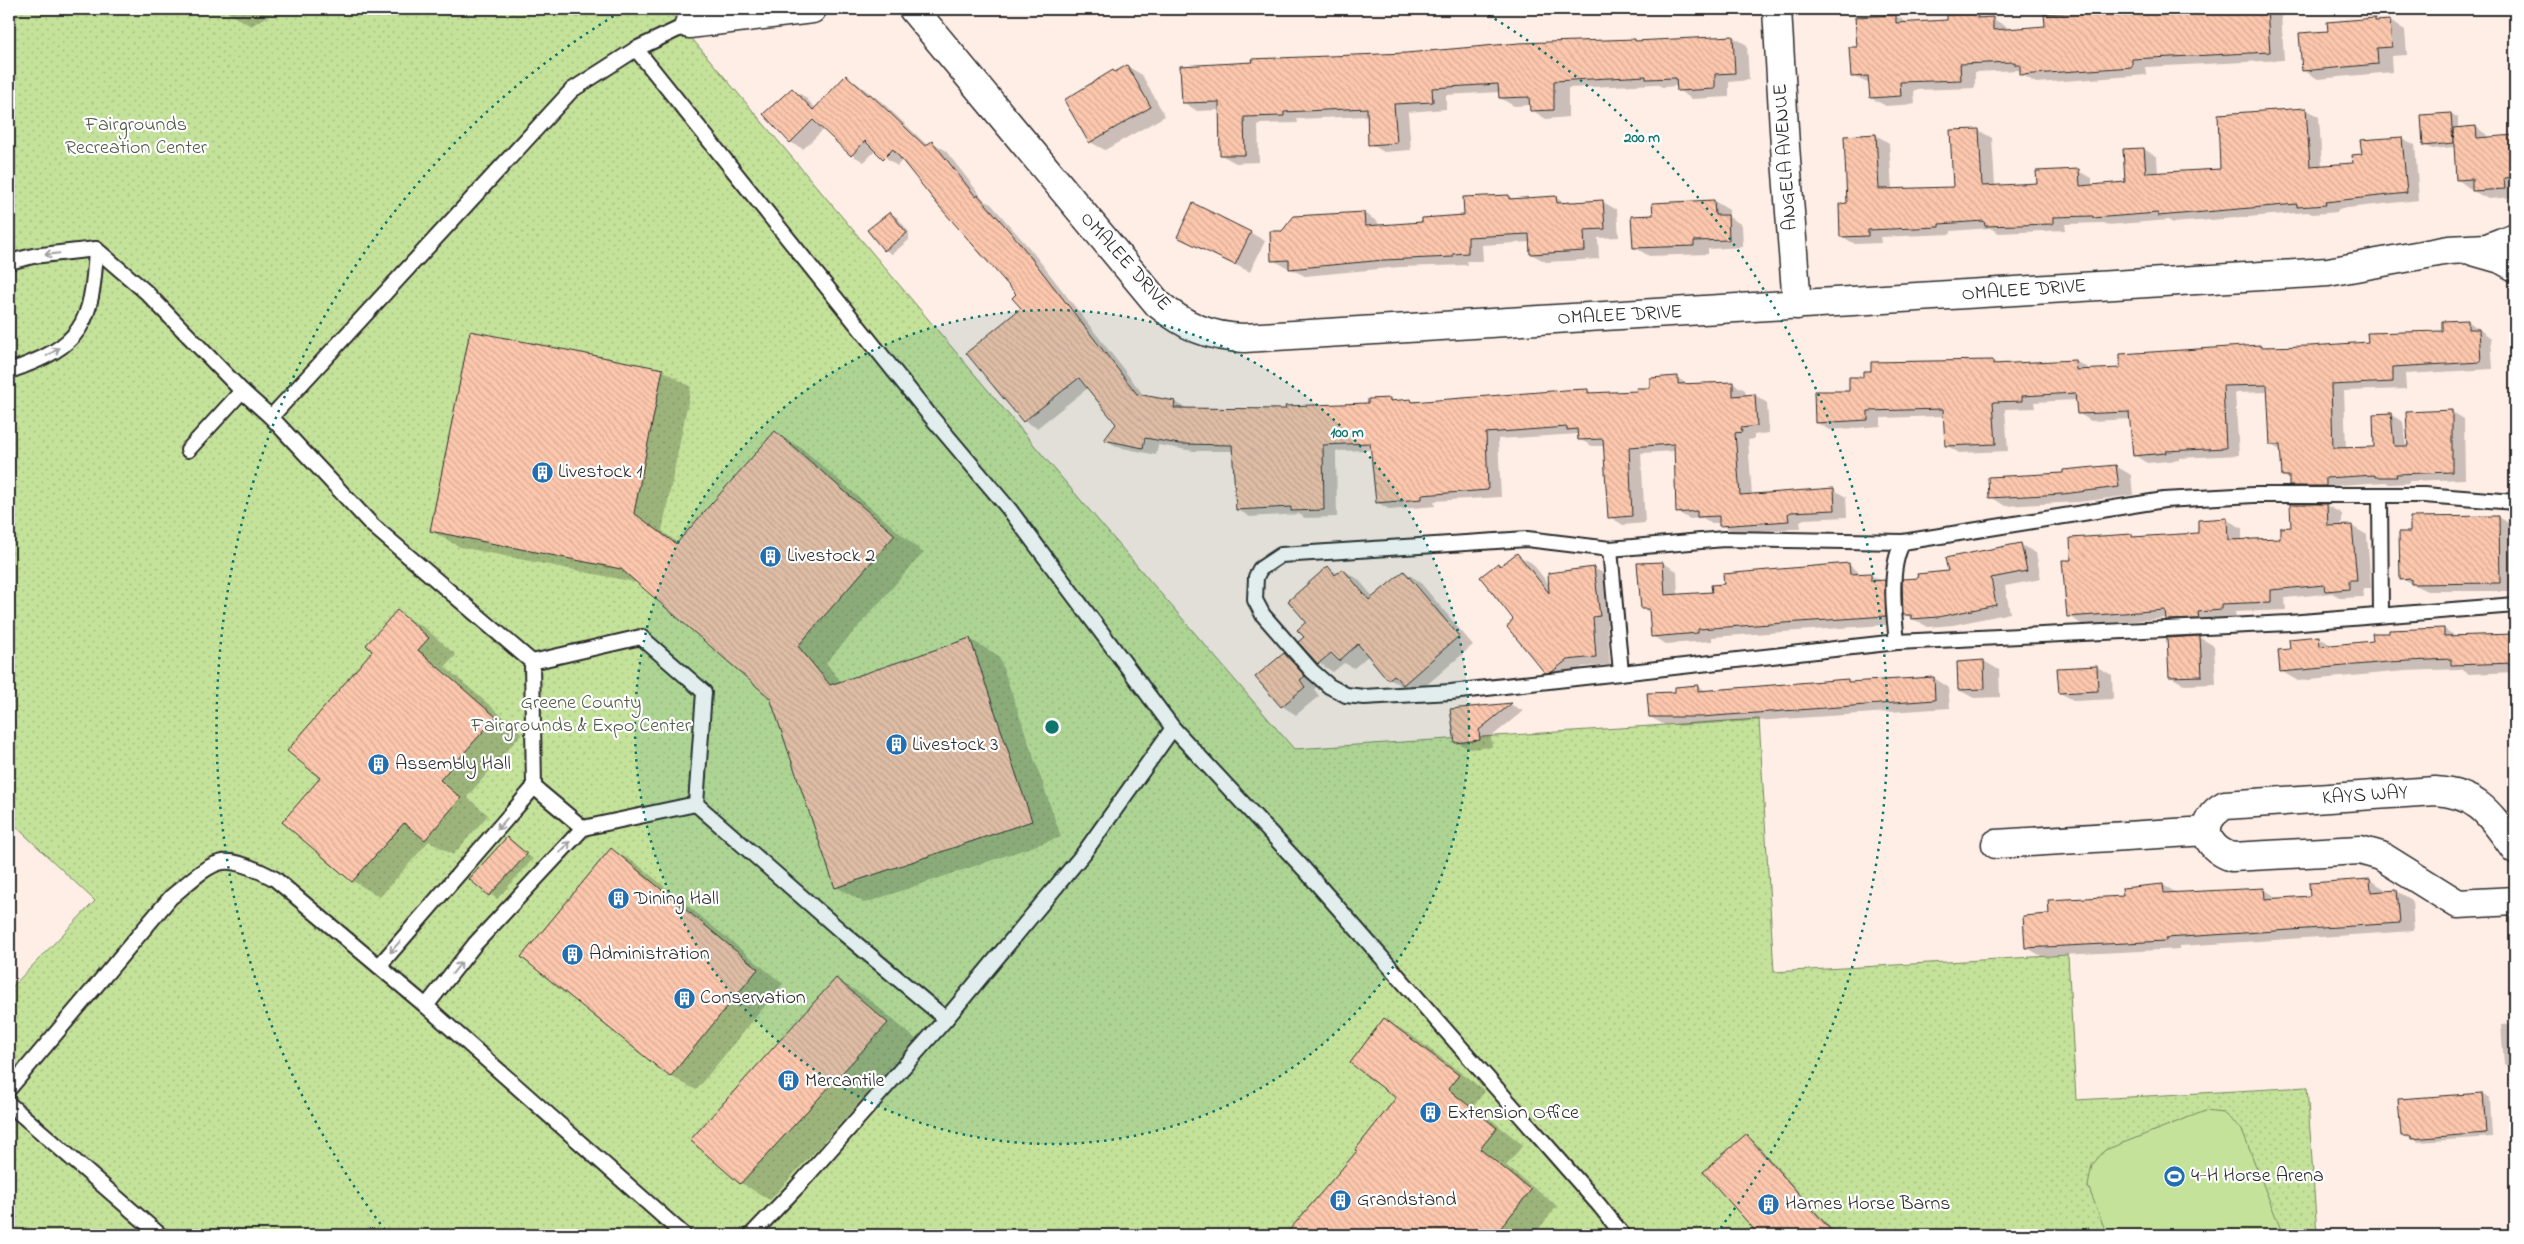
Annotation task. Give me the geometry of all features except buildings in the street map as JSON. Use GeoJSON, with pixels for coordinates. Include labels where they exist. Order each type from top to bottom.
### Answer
{"type":"FeatureCollection","features":[{"type":"Feature","properties":{"kind":"street"},"geometry":{"type":"LineString","coordinates":[[689,24],[812,9]]}},
{"type":"Feature","properties":{"kind":"street","name":"OMALEE DRIVE"},"geometry":{"type":"LineString","coordinates":[[913,9],[1158,304],[1178,320],[1203,332],[1224,337],[1244,338],[2328,272],[2393,262],[2414,255],[2440,251],[2487,248],[2515,237]]}},
{"type":"Feature","properties":{"kind":"street","name":"ANGELA AVENUE"},"geometry":{"type":"LineString","coordinates":[[1778,9],[1785,146],[1797,305]]}},
{"type":"Feature","properties":{"kind":"street","name":"OMALEE DRIVE"},"geometry":{"type":"LineString","coordinates":[[2472,250],[2501,259],[2515,267]]}},
{"type":"Feature","properties":{"kind":"street","name":"KAYS WAY"},"geometry":{"type":"LineString","coordinates":[[2207,831],[2207,824],[2214,811],[2225,804],[2436,791],[2450,792],[2470,798],[2488,810],[2515,849]]}},
{"type":"Feature","properties":{"kind":"street"},"geometry":{"type":"LineString","coordinates":[[1996,844],[2207,831],[2210,843],[2218,852],[2232,857],[2360,850],[2380,856],[2458,904],[2515,901]]}},
{"type":"Feature","properties":{"kind":"lane"},"geometry":{"type":"LineString","coordinates":[[271,417],[572,90],[636,49],[689,24]]}},
{"type":"Feature","properties":{"kind":"lane"},"geometry":{"type":"LineString","coordinates":[[636,49],[927,412],[1009,509],[1173,728],[1304,869],[1599,1205],[1622,1235]]}},
{"type":"Feature","properties":{"kind":"lane"},"geometry":{"type":"LineString","coordinates":[[9,371],[40,361],[69,342],[84,320],[94,290],[96,249]]}},
{"type":"Feature","properties":{"kind":"lane"},"geometry":{"type":"LineString","coordinates":[[9,262],[33,256],[96,249],[146,292],[242,391],[271,417],[372,525],[532,662],[534,787],[379,966]]}},
{"type":"Feature","properties":{"kind":"lane"},"geometry":{"type":"LineString","coordinates":[[188,450],[242,391]]}},
{"type":"Feature","properties":{"kind":"lane"},"geometry":{"type":"LineString","coordinates":[[2515,502],[2380,495],[2254,495],[2164,500],[1902,542],[1724,539],[1610,549],[1527,539],[1281,556],[1260,569],[1254,586],[1255,600],[1263,615],[1312,671],[1329,686],[1346,694],[1364,698],[1451,692],[1897,642],[2290,623],[2515,605]]}},
{"type":"Feature","properties":{"kind":"lane"},"geometry":{"type":"LineString","coordinates":[[2380,495],[2381,615]]}},
{"type":"Feature","properties":{"kind":"lane"},"geometry":{"type":"LineString","coordinates":[[1897,642],[1893,589],[1898,550],[1902,542]]}},
{"type":"Feature","properties":{"kind":"lane"},"geometry":{"type":"LineString","coordinates":[[1610,549],[1621,673]]}},
{"type":"Feature","properties":{"kind":"lane"},"geometry":{"type":"LineString","coordinates":[[532,662],[641,638],[704,692],[696,804]]}},
{"type":"Feature","properties":{"kind":"lane"},"geometry":{"type":"LineString","coordinates":[[751,1235],[797,1187],[946,1019],[1084,853],[1173,728]]}},
{"type":"Feature","properties":{"kind":"lane"},"geometry":{"type":"LineString","coordinates":[[534,787],[583,828]]}},
{"type":"Feature","properties":{"kind":"lane"},"geometry":{"type":"LineString","coordinates":[[696,804],[842,932],[946,1019]]}},
{"type":"Feature","properties":{"kind":"lane"},"geometry":{"type":"LineString","coordinates":[[426,1006],[475,944],[583,828],[696,804]]}},
{"type":"Feature","properties":{"kind":"lane"},"geometry":{"type":"LineString","coordinates":[[9,1089],[171,897],[198,874],[222,862],[251,867],[275,879],[379,966],[684,1235]]}},
{"type":"Feature","properties":{"kind":"lane"},"geometry":{"type":"LineString","coordinates":[[9,1104],[160,1235]]}},
{"type":"Feature","properties":{"kind":"green space","name":"Greene County Fairgrounds & Expo Center"},"geometry":{"type":"Polygon","coordinates":[[[9,9],[667,9],[1061,477],[1294,749],[1759,719],[1774,972],[2068,955],[2076,1100],[2307,1087],[2317,1235],[19,1235],[9,1227],[9,990],[95,901],[9,820],[9,9]]]}},
{"type":"Feature","properties":{"kind":"green space","name":"4-H Horse Arena"},"geometry":{"type":"Polygon","coordinates":[[[2205,1111],[2223,1113],[2241,1128],[2283,1235],[2107,1235],[2088,1186],[2092,1165],[2105,1150],[2205,1111]]]}},
{"type":"Feature","properties":{"kind":"place","name":"Livestock 1"},"geometry":{"type":"Point","coordinates":[542,472]}},
{"type":"Feature","properties":{"kind":"place","name":"Livestock 2"},"geometry":{"type":"Point","coordinates":[771,556]}},
{"type":"Feature","properties":{"kind":"place","name":"Livestock 3"},"geometry":{"type":"Point","coordinates":[896,745]}},
{"type":"Feature","properties":{"kind":"place","name":"Assembly Hall"},"geometry":{"type":"Point","coordinates":[379,764]}},
{"type":"Feature","properties":{"kind":"place","name":"Dining Hall"},"geometry":{"type":"Point","coordinates":[618,899]}},
{"type":"Feature","properties":{"kind":"place","name":"Administration"},"geometry":{"type":"Point","coordinates":[573,954]}},
{"type":"Feature","properties":{"kind":"place","name":"Conservation"},"geometry":{"type":"Point","coordinates":[684,998]}},
{"type":"Feature","properties":{"kind":"place","name":"Mercantile"},"geometry":{"type":"Point","coordinates":[789,1081]}},
{"type":"Feature","properties":{"kind":"place","name":"Extension Office"},"geometry":{"type":"Point","coordinates":[1431,1113]}},
{"type":"Feature","properties":{"kind":"place","name":"4-H Horse Arena"},"geometry":{"type":"Point","coordinates":[2175,1176]}},
{"type":"Feature","properties":{"kind":"place","name":"Grandstand"},"geometry":{"type":"Point","coordinates":[1341,1200]}},
{"type":"Feature","properties":{"kind":"place","name":"Harnes Horse Barns"},"geometry":{"type":"Point","coordinates":[1769,1204]}},
{"type":"Feature","properties":{"kind":"park label","name":"Fairgrounds Recreation Center"},"geometry":{"type":"Point","coordinates":[136,136]}}]}
